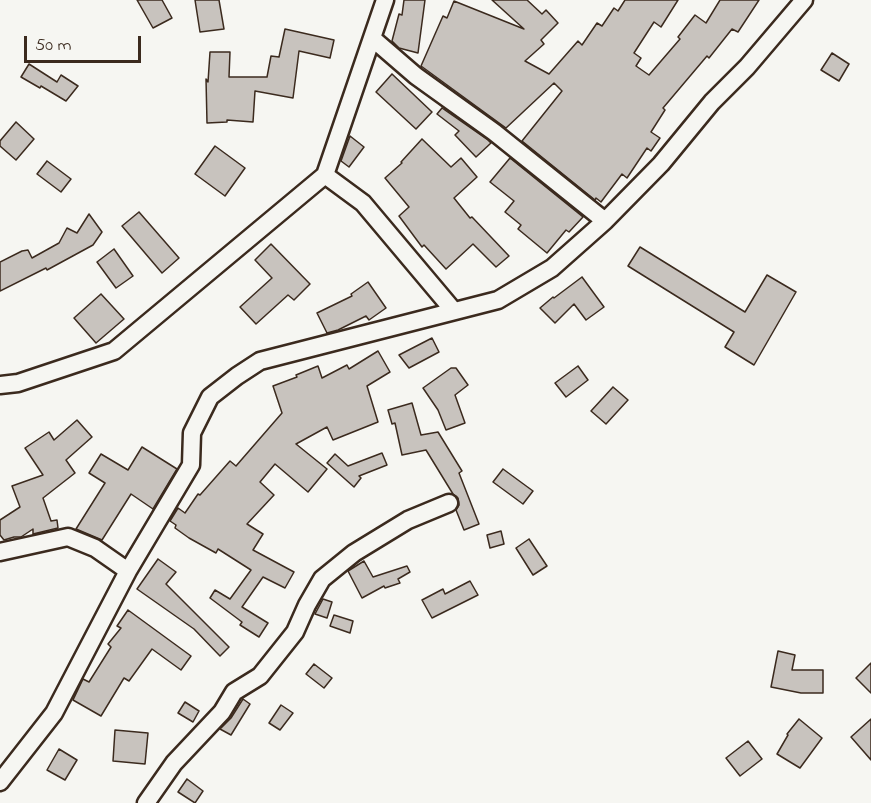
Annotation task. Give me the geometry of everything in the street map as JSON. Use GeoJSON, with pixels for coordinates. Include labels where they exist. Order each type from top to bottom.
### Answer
{"type":"FeatureCollection","features":[{"type":"Feature","properties":{"kind":"street"},"geometry":{"type":"LineString","coordinates":[[0,384],[18,383],[114,351],[326,175],[385,0]]}},
{"type":"Feature","properties":{"kind":"street"},"geometry":{"type":"LineString","coordinates":[[0,782],[54,713],[128,571],[191,465],[192,433],[210,397],[260,361],[498,300],[552,268],[605,221],[661,164],[699,117],[804,0]]}},
{"type":"Feature","properties":{"kind":"street"},"geometry":{"type":"LineString","coordinates":[[372,38],[416,76],[494,132],[605,221]]}},
{"type":"Feature","properties":{"kind":"street"},"geometry":{"type":"LineString","coordinates":[[326,175],[363,203],[453,310]]}},
{"type":"Feature","properties":{"kind":"street"},"geometry":{"type":"LineString","coordinates":[[146,803],[174,762],[222,712],[234,692],[260,676],[296,632],[307,605],[322,579],[354,554],[408,520],[448,502]]}},
{"type":"Feature","properties":{"kind":"street"},"geometry":{"type":"LineString","coordinates":[[0,552],[68,537],[95,548],[128,571]]}},
{"type":"Feature","properties":{"kind":"building"},"geometry":{"type":"Polygon","coordinates":[[[137,0],[162,0],[172,18],[153,28],[137,0]]]}},
{"type":"Feature","properties":{"kind":"building"},"geometry":{"type":"Polygon","coordinates":[[[195,0],[219,0],[224,29],[200,32],[195,0]]]}},
{"type":"Feature","properties":{"kind":"building"},"geometry":{"type":"Polygon","coordinates":[[[404,0],[425,0],[418,53],[399,48],[392,41],[399,14],[402,15],[404,0]]]}},
{"type":"Feature","properties":{"kind":"building"},"geometry":{"type":"Polygon","coordinates":[[[492,0],[527,0],[542,14],[546,10],[558,23],[541,40],[544,44],[525,61],[549,74],[578,41],[582,45],[597,23],[602,26],[614,8],[618,11],[625,0],[678,0],[661,27],[654,22],[634,53],[641,58],[636,66],[649,75],[680,39],[678,37],[695,15],[706,23],[720,0],[759,0],[738,32],[732,29],[663,108],[665,110],[651,132],[660,138],[651,151],[647,148],[627,178],[622,174],[601,202],[596,198],[595,200],[522,141],[562,91],[554,83],[506,128],[421,66],[443,16],[447,18],[454,1],[524,29],[492,0]]]}},
{"type":"Feature","properties":{"kind":"building"},"geometry":{"type":"Polygon","coordinates":[[[285,29],[334,40],[330,58],[299,51],[293,98],[255,91],[253,122],[227,120],[227,122],[207,123],[206,79],[208,82],[210,52],[230,52],[229,77],[267,77],[271,56],[279,57],[285,29]]]}},
{"type":"Feature","properties":{"kind":"building"},"geometry":{"type":"Polygon","coordinates":[[[832,53],[849,64],[839,81],[821,70],[832,53]]]}},
{"type":"Feature","properties":{"kind":"building"},"geometry":{"type":"Polygon","coordinates":[[[29,64],[57,82],[61,75],[78,86],[66,101],[21,77],[29,64]]]}},
{"type":"Feature","properties":{"kind":"building"},"geometry":{"type":"Polygon","coordinates":[[[392,74],[432,112],[416,129],[376,92],[392,74]]]}},
{"type":"Feature","properties":{"kind":"building"},"geometry":{"type":"Polygon","coordinates":[[[442,108],[491,143],[476,157],[455,135],[459,131],[437,114],[442,108]]]}},
{"type":"Feature","properties":{"kind":"building"},"geometry":{"type":"Polygon","coordinates":[[[16,122],[34,139],[16,160],[0,146],[0,141],[16,122]]]}},
{"type":"Feature","properties":{"kind":"building"},"geometry":{"type":"Polygon","coordinates":[[[350,136],[364,147],[349,167],[341,161],[350,136]]]}},
{"type":"Feature","properties":{"kind":"building"},"geometry":{"type":"Polygon","coordinates":[[[422,139],[451,167],[461,158],[477,177],[454,198],[470,218],[472,217],[509,256],[496,267],[473,244],[446,269],[424,245],[422,247],[399,216],[409,207],[385,178],[402,163],[422,139]]]}},
{"type":"Feature","properties":{"kind":"building"},"geometry":{"type":"Polygon","coordinates":[[[215,146],[245,168],[225,196],[195,174],[215,146]]]}},
{"type":"Feature","properties":{"kind":"building"},"geometry":{"type":"Polygon","coordinates":[[[510,158],[583,217],[569,232],[566,230],[547,253],[518,229],[521,225],[505,212],[514,201],[490,182],[510,158]]]}},
{"type":"Feature","properties":{"kind":"building"},"geometry":{"type":"Polygon","coordinates":[[[47,161],[71,179],[61,192],[37,174],[47,161]]]}},
{"type":"Feature","properties":{"kind":"building"},"geometry":{"type":"Polygon","coordinates":[[[139,212],[179,258],[162,273],[122,226],[139,212]]]}},
{"type":"Feature","properties":{"kind":"building"},"geometry":{"type":"Polygon","coordinates":[[[89,214],[102,232],[93,245],[47,270],[46,268],[0,291],[0,262],[28,250],[32,258],[59,243],[67,228],[77,233],[89,214]]]}},
{"type":"Feature","properties":{"kind":"building"},"geometry":{"type":"Polygon","coordinates":[[[271,244],[310,284],[294,300],[288,295],[256,324],[240,307],[272,278],[255,260],[271,244]]]}},
{"type":"Feature","properties":{"kind":"building"},"geometry":{"type":"Polygon","coordinates":[[[640,247],[745,312],[767,275],[796,292],[754,365],[725,347],[734,332],[628,266],[640,247]]]}},
{"type":"Feature","properties":{"kind":"building"},"geometry":{"type":"Polygon","coordinates":[[[114,249],[133,276],[116,288],[97,262],[114,249]]]}},
{"type":"Feature","properties":{"kind":"building"},"geometry":{"type":"Polygon","coordinates":[[[582,277],[604,307],[586,320],[574,304],[555,323],[540,308],[582,277]]]}},
{"type":"Feature","properties":{"kind":"building"},"geometry":{"type":"Polygon","coordinates":[[[368,282],[386,308],[369,320],[366,316],[327,333],[317,313],[352,296],[351,294],[368,282]]]}},
{"type":"Feature","properties":{"kind":"building"},"geometry":{"type":"Polygon","coordinates":[[[101,294],[124,319],[96,343],[74,318],[101,294]]]}},
{"type":"Feature","properties":{"kind":"building"},"geometry":{"type":"Polygon","coordinates":[[[432,338],[439,352],[409,368],[399,355],[432,338]]]}},
{"type":"Feature","properties":{"kind":"building"},"geometry":{"type":"Polygon","coordinates":[[[378,351],[390,372],[367,386],[378,422],[333,440],[327,427],[296,444],[327,469],[308,492],[275,464],[260,482],[274,495],[247,524],[263,534],[253,550],[294,572],[285,588],[263,577],[242,607],[268,623],[259,637],[240,625],[242,622],[210,598],[215,590],[230,599],[251,570],[218,549],[216,553],[189,538],[175,528],[176,525],[170,521],[178,508],[185,513],[198,494],[200,495],[230,461],[236,466],[282,413],[273,386],[318,366],[322,378],[347,365],[349,369],[378,351]]]}},
{"type":"Feature","properties":{"kind":"building"},"geometry":{"type":"Polygon","coordinates":[[[578,366],[588,380],[566,397],[555,383],[578,366]]]}},
{"type":"Feature","properties":{"kind":"building"},"geometry":{"type":"Polygon","coordinates":[[[451,368],[456,368],[468,385],[455,395],[465,423],[446,430],[438,410],[423,388],[451,368]]]}},
{"type":"Feature","properties":{"kind":"building"},"geometry":{"type":"Polygon","coordinates":[[[613,387],[628,400],[606,424],[591,411],[613,387]]]}},
{"type":"Feature","properties":{"kind":"building"},"geometry":{"type":"Polygon","coordinates":[[[412,403],[421,435],[438,432],[462,471],[459,473],[479,524],[464,530],[456,510],[459,505],[458,498],[453,494],[426,450],[402,455],[395,423],[392,424],[388,410],[412,403]]]}},
{"type":"Feature","properties":{"kind":"building"},"geometry":{"type":"Polygon","coordinates":[[[77,420],[92,437],[66,460],[75,473],[43,498],[51,521],[57,520],[58,528],[33,534],[33,529],[21,537],[4,540],[0,535],[0,520],[20,507],[12,486],[43,475],[25,448],[49,432],[54,440],[77,420]]]}},
{"type":"Feature","properties":{"kind":"building"},"geometry":{"type":"Polygon","coordinates":[[[142,447],[177,469],[153,509],[131,494],[102,540],[76,529],[105,483],[89,473],[101,454],[128,470],[142,447]]]}},
{"type":"Feature","properties":{"kind":"building"},"geometry":{"type":"Polygon","coordinates":[[[382,453],[387,465],[359,476],[361,478],[354,487],[327,463],[335,454],[348,466],[382,453]]]}},
{"type":"Feature","properties":{"kind":"building"},"geometry":{"type":"Polygon","coordinates":[[[503,469],[533,491],[523,504],[493,482],[503,469]]]}},
{"type":"Feature","properties":{"kind":"building"},"geometry":{"type":"Polygon","coordinates":[[[501,531],[504,544],[490,548],[487,535],[501,531]]]}},
{"type":"Feature","properties":{"kind":"building"},"geometry":{"type":"Polygon","coordinates":[[[529,539],[547,566],[533,575],[516,548],[529,539]]]}},
{"type":"Feature","properties":{"kind":"building"},"geometry":{"type":"Polygon","coordinates":[[[158,559],[176,572],[166,584],[229,647],[220,656],[194,629],[137,589],[158,559]]]}},
{"type":"Feature","properties":{"kind":"building"},"geometry":{"type":"Polygon","coordinates":[[[364,561],[373,577],[407,566],[410,572],[398,579],[400,583],[385,588],[384,586],[362,598],[348,571],[364,561]]]}},
{"type":"Feature","properties":{"kind":"building"},"geometry":{"type":"Polygon","coordinates":[[[470,581],[478,595],[432,618],[422,600],[443,589],[445,594],[470,581]]]}},
{"type":"Feature","properties":{"kind":"building"},"geometry":{"type":"Polygon","coordinates":[[[323,599],[332,602],[327,618],[315,614],[323,599]]]}},
{"type":"Feature","properties":{"kind":"building"},"geometry":{"type":"Polygon","coordinates":[[[128,610],[191,656],[181,670],[152,649],[129,681],[124,678],[101,716],[73,700],[83,679],[89,682],[111,647],[108,644],[121,628],[117,626],[128,610]]]}},
{"type":"Feature","properties":{"kind":"building"},"geometry":{"type":"Polygon","coordinates":[[[334,615],[353,621],[350,633],[330,626],[334,615]]]}},
{"type":"Feature","properties":{"kind":"building"},"geometry":{"type":"Polygon","coordinates":[[[778,651],[795,655],[792,670],[823,670],[823,693],[801,693],[771,687],[778,651]]]}},
{"type":"Feature","properties":{"kind":"building"},"geometry":{"type":"Polygon","coordinates":[[[871,663],[871,693],[856,678],[871,663]]]}},
{"type":"Feature","properties":{"kind":"building"},"geometry":{"type":"Polygon","coordinates":[[[314,664],[332,678],[324,688],[306,674],[314,664]]]}},
{"type":"Feature","properties":{"kind":"building"},"geometry":{"type":"Polygon","coordinates":[[[243,699],[250,704],[231,735],[220,729],[231,718],[243,699]]]}},
{"type":"Feature","properties":{"kind":"building"},"geometry":{"type":"Polygon","coordinates":[[[185,702],[199,711],[193,722],[178,713],[185,702]]]}},
{"type":"Feature","properties":{"kind":"building"},"geometry":{"type":"Polygon","coordinates":[[[281,705],[293,713],[280,730],[269,723],[281,705]]]}},
{"type":"Feature","properties":{"kind":"building"},"geometry":{"type":"Polygon","coordinates":[[[799,719],[822,738],[800,768],[777,754],[787,734],[799,719]]]}},
{"type":"Feature","properties":{"kind":"building"},"geometry":{"type":"Polygon","coordinates":[[[871,719],[871,760],[851,737],[871,719]]]}},
{"type":"Feature","properties":{"kind":"building"},"geometry":{"type":"Polygon","coordinates":[[[115,730],[148,733],[145,764],[113,761],[115,730]]]}},
{"type":"Feature","properties":{"kind":"building"},"geometry":{"type":"Polygon","coordinates":[[[748,741],[762,759],[740,776],[726,758],[748,741]]]}},
{"type":"Feature","properties":{"kind":"building"},"geometry":{"type":"Polygon","coordinates":[[[59,749],[77,760],[65,780],[47,770],[59,749]]]}},
{"type":"Feature","properties":{"kind":"building"},"geometry":{"type":"Polygon","coordinates":[[[187,779],[203,791],[195,803],[178,792],[187,779]]]}}]}
